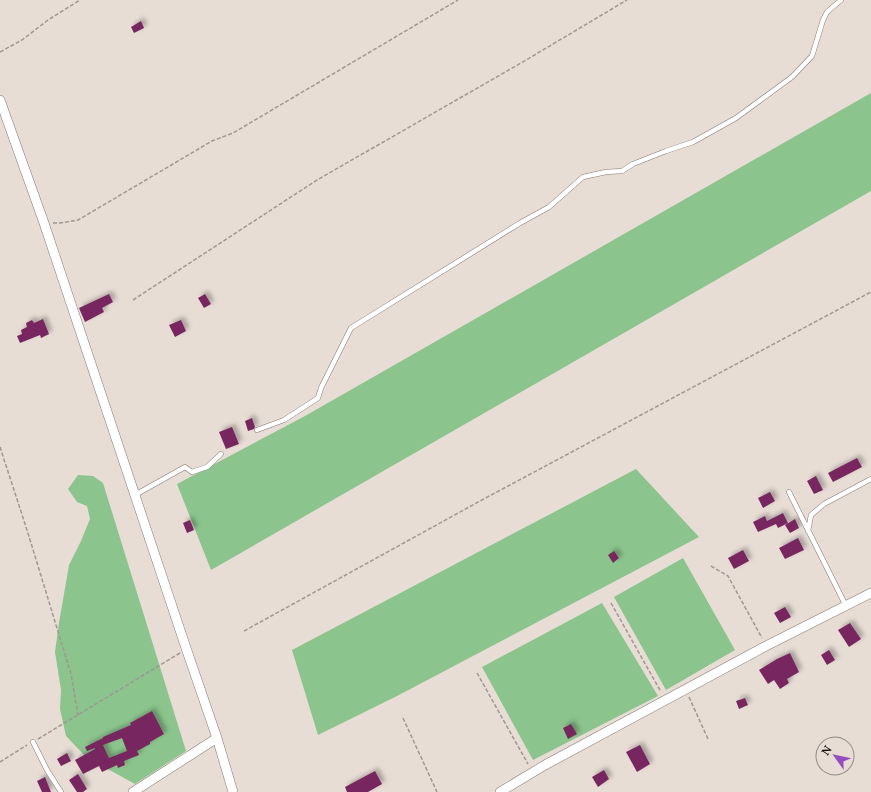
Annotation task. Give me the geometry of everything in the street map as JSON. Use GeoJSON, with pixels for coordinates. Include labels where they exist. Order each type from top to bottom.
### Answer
{"type":"FeatureCollection","features":[{"type":"Feature","properties":{"kind":"street"},"geometry":{"type":"LineString","coordinates":[[0,100],[44,223],[217,738],[233,792]]}},
{"type":"Feature","properties":{"kind":"street"},"geometry":{"type":"LineString","coordinates":[[500,792],[532,773],[766,646],[871,593]]}},
{"type":"Feature","properties":{"kind":"street"},"geometry":{"type":"LineString","coordinates":[[133,792],[217,738]]}},
{"type":"Feature","properties":{"kind":"lane"},"geometry":{"type":"LineString","coordinates":[[257,430],[284,420],[318,398],[321,388],[351,328],[520,223],[549,207],[583,177],[622,170],[633,164],[693,142],[736,118],[792,77],[812,56],[827,12],[841,0]]}},
{"type":"Feature","properties":{"kind":"lane"},"geometry":{"type":"LineString","coordinates":[[135,495],[185,467],[192,472],[207,466],[222,454]]}},
{"type":"Feature","properties":{"kind":"lane"},"geometry":{"type":"LineString","coordinates":[[808,531],[811,515],[824,504],[871,479]]}},
{"type":"Feature","properties":{"kind":"lane"},"geometry":{"type":"LineString","coordinates":[[789,492],[846,606]]}},
{"type":"Feature","properties":{"kind":"lane"},"geometry":{"type":"LineString","coordinates":[[33,742],[47,770],[61,792]]}},
{"type":"Feature","properties":{"kind":"path"},"geometry":{"type":"LineString","coordinates":[[0,52],[22,40],[48,20],[80,0]]}},
{"type":"Feature","properties":{"kind":"path"},"geometry":{"type":"LineString","coordinates":[[44,223],[60,223],[78,220],[212,141],[233,133],[458,0]]}},
{"type":"Feature","properties":{"kind":"path"},"geometry":{"type":"LineString","coordinates":[[133,300],[317,180],[521,63],[627,0]]}},
{"type":"Feature","properties":{"kind":"path"},"geometry":{"type":"LineString","coordinates":[[244,631],[487,497],[871,292]]}},
{"type":"Feature","properties":{"kind":"path"},"geometry":{"type":"LineString","coordinates":[[0,447],[71,674],[78,715]]}},
{"type":"Feature","properties":{"kind":"path"},"geometry":{"type":"LineString","coordinates":[[711,566],[728,576],[766,646]]}},
{"type":"Feature","properties":{"kind":"path"},"geometry":{"type":"LineString","coordinates":[[611,603],[666,701]]}},
{"type":"Feature","properties":{"kind":"path"},"geometry":{"type":"LineString","coordinates":[[0,762],[186,648]]}},
{"type":"Feature","properties":{"kind":"path"},"geometry":{"type":"LineString","coordinates":[[477,673],[532,773]]}},
{"type":"Feature","properties":{"kind":"path"},"geometry":{"type":"LineString","coordinates":[[686,690],[708,739]]}},
{"type":"Feature","properties":{"kind":"path"},"geometry":{"type":"LineString","coordinates":[[403,718],[437,792]]}},
{"type":"Feature","properties":{"kind":"green space"},"geometry":{"type":"Polygon","coordinates":[[[871,93],[871,191],[211,570],[177,484],[305,416],[871,93]]]}},
{"type":"Feature","properties":{"kind":"green space"},"geometry":{"type":"Polygon","coordinates":[[[636,469],[699,537],[397,696],[318,735],[292,650],[636,469]]]}},
{"type":"Feature","properties":{"kind":"green space"},"geometry":{"type":"Polygon","coordinates":[[[78,475],[93,476],[103,483],[186,751],[135,784],[86,757],[66,736],[60,709],[61,690],[55,652],[59,623],[69,565],[90,519],[87,506],[77,502],[68,489],[78,475]]]}},
{"type":"Feature","properties":{"kind":"green space"},"geometry":{"type":"Polygon","coordinates":[[[683,558],[735,650],[666,690],[614,597],[683,558]]]}},
{"type":"Feature","properties":{"kind":"green space"},"geometry":{"type":"Polygon","coordinates":[[[602,603],[658,696],[533,760],[482,667],[602,603]]]}},
{"type":"Feature","properties":{"kind":"building"},"geometry":{"type":"Polygon","coordinates":[[[141,21],[144,28],[134,33],[131,27],[141,21]]]}},
{"type":"Feature","properties":{"kind":"building"},"geometry":{"type":"Polygon","coordinates":[[[109,294],[113,302],[102,308],[104,312],[85,322],[79,308],[109,294]]]}},
{"type":"Feature","properties":{"kind":"building"},"geometry":{"type":"Polygon","coordinates":[[[205,294],[211,304],[204,308],[198,298],[205,294]]]}},
{"type":"Feature","properties":{"kind":"building"},"geometry":{"type":"Polygon","coordinates":[[[43,319],[49,334],[41,338],[40,335],[20,343],[17,336],[22,334],[21,330],[27,327],[26,323],[32,320],[34,323],[43,319]]]}},
{"type":"Feature","properties":{"kind":"building"},"geometry":{"type":"Polygon","coordinates":[[[181,320],[186,331],[175,337],[169,325],[181,320]]]}},
{"type":"Feature","properties":{"kind":"building"},"geometry":{"type":"Polygon","coordinates":[[[252,418],[255,427],[254,429],[248,431],[245,421],[252,418]]]}},
{"type":"Feature","properties":{"kind":"building"},"geometry":{"type":"Polygon","coordinates":[[[232,427],[239,444],[226,449],[219,432],[232,427]]]}},
{"type":"Feature","properties":{"kind":"building"},"geometry":{"type":"Polygon","coordinates":[[[857,458],[862,467],[833,482],[828,473],[857,458]]]}},
{"type":"Feature","properties":{"kind":"building"},"geometry":{"type":"Polygon","coordinates":[[[816,476],[823,490],[814,494],[807,481],[816,476]]]}},
{"type":"Feature","properties":{"kind":"building"},"geometry":{"type":"Polygon","coordinates":[[[770,492],[775,501],[763,508],[758,498],[770,492]]]}},
{"type":"Feature","properties":{"kind":"building"},"geometry":{"type":"Polygon","coordinates":[[[783,513],[788,523],[778,528],[776,524],[758,532],[753,522],[765,516],[767,521],[783,513]]]}},
{"type":"Feature","properties":{"kind":"building"},"geometry":{"type":"Polygon","coordinates":[[[795,519],[799,528],[790,533],[785,525],[795,519]]]}},
{"type":"Feature","properties":{"kind":"building"},"geometry":{"type":"Polygon","coordinates":[[[190,520],[194,530],[187,533],[183,523],[190,520]]]}},
{"type":"Feature","properties":{"kind":"building"},"geometry":{"type":"Polygon","coordinates":[[[798,538],[804,550],[785,559],[779,548],[798,538]]]}},
{"type":"Feature","properties":{"kind":"building"},"geometry":{"type":"Polygon","coordinates":[[[743,550],[749,561],[734,569],[728,558],[743,550]]]}},
{"type":"Feature","properties":{"kind":"building"},"geometry":{"type":"Polygon","coordinates":[[[614,551],[619,558],[613,563],[608,555],[614,551]]]}},
{"type":"Feature","properties":{"kind":"building"},"geometry":{"type":"Polygon","coordinates":[[[785,607],[791,617],[780,623],[774,613],[785,607]]]}},
{"type":"Feature","properties":{"kind":"building"},"geometry":{"type":"Polygon","coordinates":[[[850,623],[861,639],[849,647],[838,630],[850,623]]]}},
{"type":"Feature","properties":{"kind":"building"},"geometry":{"type":"Polygon","coordinates":[[[829,650],[835,660],[827,665],[821,655],[829,650]]]}},
{"type":"Feature","properties":{"kind":"building"},"geometry":{"type":"Polygon","coordinates":[[[790,653],[799,672],[787,679],[789,683],[780,689],[774,680],[768,684],[759,670],[790,653]]]}},
{"type":"Feature","properties":{"kind":"building"},"geometry":{"type":"Polygon","coordinates":[[[745,698],[748,705],[739,709],[736,701],[745,698]]]}},
{"type":"Feature","properties":{"kind":"building"},"geometry":{"type":"Polygon","coordinates":[[[152,711],[164,734],[137,751],[139,755],[124,761],[125,765],[118,768],[117,765],[102,772],[99,766],[83,774],[75,760],[95,749],[87,751],[85,747],[103,737],[131,725],[130,723],[152,711]],[[122,738],[103,745],[109,758],[127,751],[122,738]]]}},
{"type":"Feature","properties":{"kind":"building"},"geometry":{"type":"Polygon","coordinates":[[[571,724],[577,734],[568,739],[563,728],[571,724]]]}},
{"type":"Feature","properties":{"kind":"building"},"geometry":{"type":"Polygon","coordinates":[[[640,745],[650,764],[637,772],[626,752],[640,745]]]}},
{"type":"Feature","properties":{"kind":"building"},"geometry":{"type":"Polygon","coordinates":[[[67,753],[71,761],[61,766],[57,759],[67,753]]]}},
{"type":"Feature","properties":{"kind":"building"},"geometry":{"type":"Polygon","coordinates":[[[604,770],[609,779],[598,787],[592,777],[604,770]]]}},
{"type":"Feature","properties":{"kind":"building"},"geometry":{"type":"Polygon","coordinates":[[[375,771],[382,784],[368,792],[347,792],[345,787],[375,771]]]}},
{"type":"Feature","properties":{"kind":"building"},"geometry":{"type":"Polygon","coordinates":[[[78,774],[87,789],[83,792],[77,792],[69,780],[78,774]]]}},
{"type":"Feature","properties":{"kind":"building"},"geometry":{"type":"Polygon","coordinates":[[[45,777],[51,792],[42,792],[37,781],[45,777]]]}}]}
